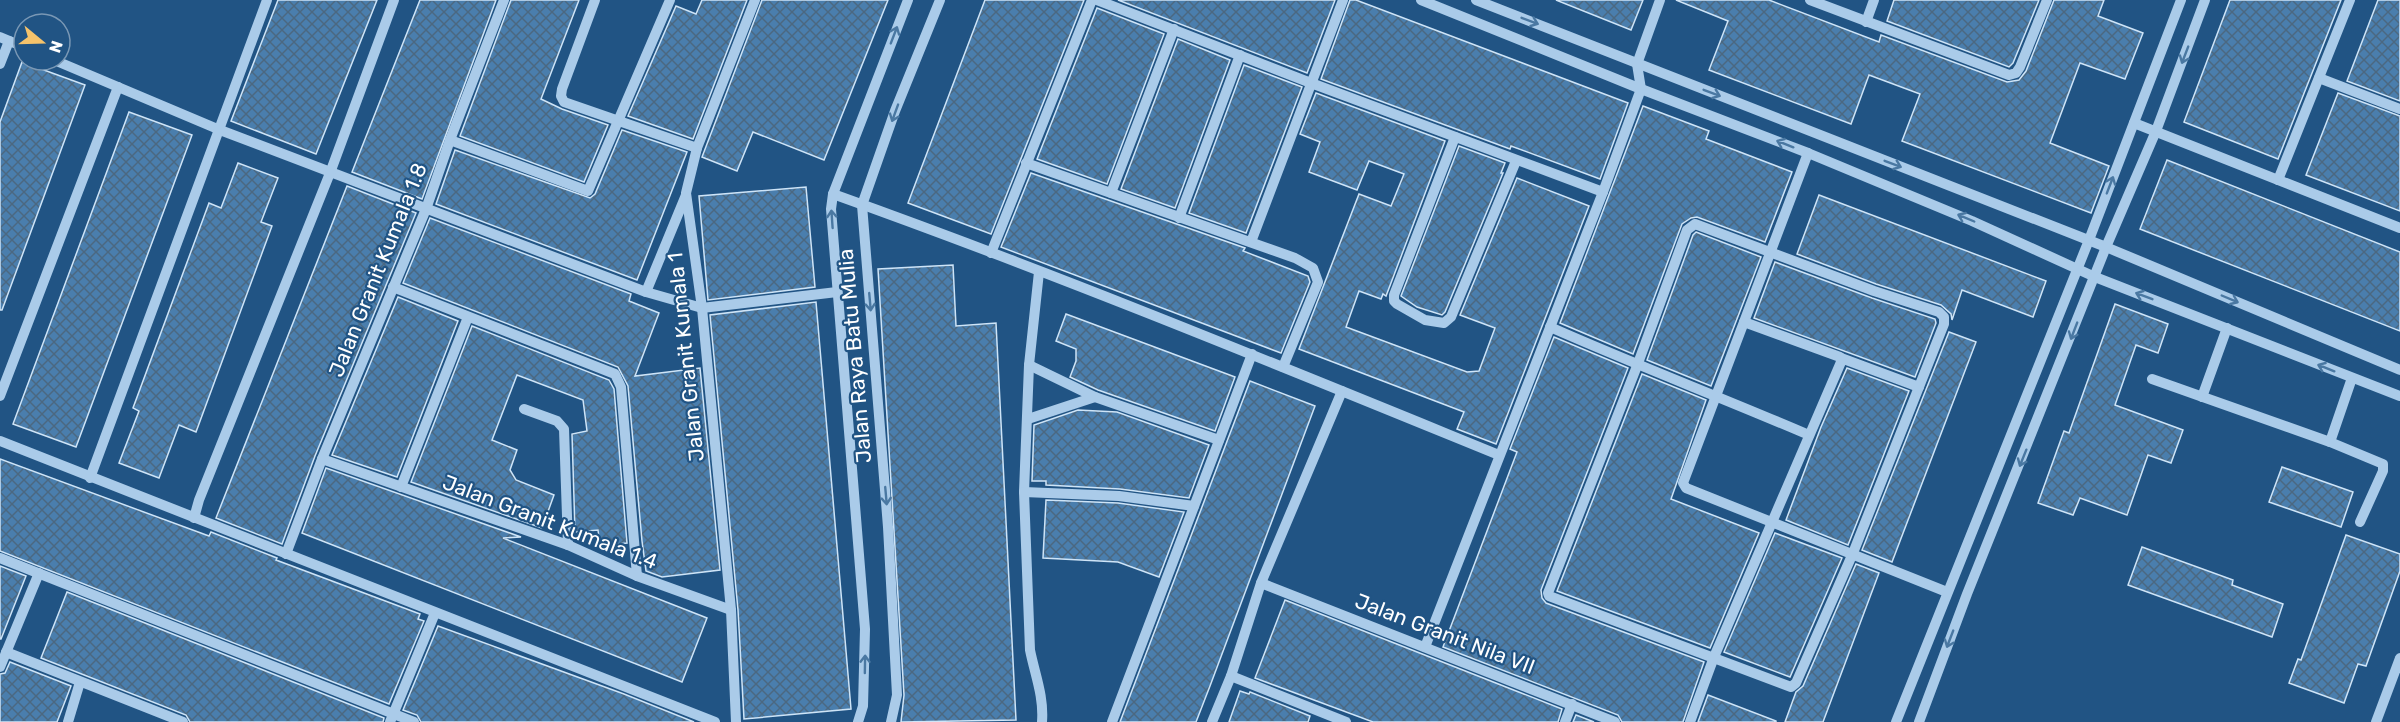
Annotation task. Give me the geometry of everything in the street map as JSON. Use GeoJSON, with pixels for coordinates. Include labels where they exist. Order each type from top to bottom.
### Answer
{"type":"FeatureCollection","features":[{"type":"Feature","properties":{"kind":"street"},"geometry":{"type":"LineString","coordinates":[[90,478],[267,0]]}},
{"type":"Feature","properties":{"kind":"street"},"geometry":{"type":"LineString","coordinates":[[194,518],[199,500],[330,173],[394,0]]}},
{"type":"Feature","properties":{"kind":"street","name":"Jalan Granit Kumala 1.8"},"geometry":{"type":"LineString","coordinates":[[286,554],[322,459],[426,209],[504,0]]}},
{"type":"Feature","properties":{"kind":"street"},"geometry":{"type":"LineString","coordinates":[[595,0],[561,96],[564,102],[697,148]]}},
{"type":"Feature","properties":{"kind":"street"},"geometry":{"type":"LineString","coordinates":[[450,140],[586,192],[670,0]]}},
{"type":"Feature","properties":{"kind":"street","name":"Jalan Granit Kumala 1"},"geometry":{"type":"LineString","coordinates":[[736,722],[731,610],[702,308],[687,194],[697,148],[755,0]]}},
{"type":"Feature","properties":{"kind":"street"},"geometry":{"type":"LineString","coordinates":[[858,722],[863,697],[865,629],[831,209],[833,194],[908,0]]}},
{"type":"Feature","properties":{"kind":"street","name":"Jalan Raya Batu Mulia"},"geometry":{"type":"LineString","coordinates":[[891,722],[897,694],[890,551],[862,205],[895,111],[940,0]]}},
{"type":"Feature","properties":{"kind":"street"},"geometry":{"type":"LineString","coordinates":[[991,253],[1092,0]]}},
{"type":"Feature","properties":{"kind":"street"},"geometry":{"type":"LineString","coordinates":[[1097,0],[1603,192]]}},
{"type":"Feature","properties":{"kind":"street"},"geometry":{"type":"LineString","coordinates":[[1251,242],[1343,0]]}},
{"type":"Feature","properties":{"kind":"street"},"geometry":{"type":"LineString","coordinates":[[1420,0],[1808,153],[1972,221],[2095,277],[2400,396]]}},
{"type":"Feature","properties":{"kind":"street"},"geometry":{"type":"LineString","coordinates":[[1476,0],[2090,240],[2400,370]]}},
{"type":"Feature","properties":{"kind":"street"},"geometry":{"type":"LineString","coordinates":[[1425,647],[1641,89],[1637,64],[1660,0]]}},
{"type":"Feature","properties":{"kind":"street"},"geometry":{"type":"LineString","coordinates":[[1810,0],[2009,75],[2016,74],[2020,67],[2047,0]]}},
{"type":"Feature","properties":{"kind":"street"},"geometry":{"type":"LineString","coordinates":[[1866,22],[1874,0]]}},
{"type":"Feature","properties":{"kind":"street"},"geometry":{"type":"LineString","coordinates":[[1896,722],[2090,240],[2181,0]]}},
{"type":"Feature","properties":{"kind":"street"},"geometry":{"type":"LineString","coordinates":[[1919,722],[1967,594],[2106,247],[2156,131],[2205,0]]}},
{"type":"Feature","properties":{"kind":"street"},"geometry":{"type":"LineString","coordinates":[[2278,180],[2350,0]]}},
{"type":"Feature","properties":{"kind":"street"},"geometry":{"type":"LineString","coordinates":[[1111,193],[1174,28]]}},
{"type":"Feature","properties":{"kind":"street"},"geometry":{"type":"LineString","coordinates":[[0,64],[4,39]]}},
{"type":"Feature","properties":{"kind":"street"},"geometry":{"type":"LineString","coordinates":[[1179,218],[1240,55]]}},
{"type":"Feature","properties":{"kind":"street"},"geometry":{"type":"LineString","coordinates":[[72,68],[220,130],[646,292],[702,308],[837,292]]}},
{"type":"Feature","properties":{"kind":"street"},"geometry":{"type":"LineString","coordinates":[[2319,78],[2400,109]]}},
{"type":"Feature","properties":{"kind":"street"},"geometry":{"type":"LineString","coordinates":[[0,396],[118,87]]}},
{"type":"Feature","properties":{"kind":"street"},"geometry":{"type":"LineString","coordinates":[[2134,123],[2400,228]]}},
{"type":"Feature","properties":{"kind":"street"},"geometry":{"type":"LineString","coordinates":[[1455,137],[1394,295],[1394,301],[1397,304],[1425,320],[1444,323],[1451,317],[1516,160]]}},
{"type":"Feature","properties":{"kind":"street"},"geometry":{"type":"LineString","coordinates":[[1808,153],[1683,480],[1684,486],[1947,592]]}},
{"type":"Feature","properties":{"kind":"street"},"geometry":{"type":"LineString","coordinates":[[1026,163],[1305,262],[1316,273],[1318,282],[1283,367]]}},
{"type":"Feature","properties":{"kind":"street"},"geometry":{"type":"LineString","coordinates":[[646,292],[687,194]]}},
{"type":"Feature","properties":{"kind":"street"},"geometry":{"type":"LineString","coordinates":[[833,194],[1252,354],[1498,455]]}},
{"type":"Feature","properties":{"kind":"street"},"geometry":{"type":"LineString","coordinates":[[1695,224],[1771,253],[1941,313],[1944,317],[1944,324],[1853,553],[1796,682],[1791,687],[1549,596],[1548,593],[1689,227],[1695,224]]}},
{"type":"Feature","properties":{"kind":"street"},"geometry":{"type":"LineString","coordinates":[[1039,272],[1029,365],[1024,492],[1030,650],[1041,690],[1042,722]]}},
{"type":"Feature","properties":{"kind":"street"},"geometry":{"type":"LineString","coordinates":[[393,287],[608,370],[619,378],[637,576]]}},
{"type":"Feature","properties":{"kind":"street"},"geometry":{"type":"LineString","coordinates":[[401,488],[468,317]]}},
{"type":"Feature","properties":{"kind":"street"},"geometry":{"type":"LineString","coordinates":[[1744,322],[1919,387]]}},
{"type":"Feature","properties":{"kind":"street"},"geometry":{"type":"LineString","coordinates":[[1550,327],[1637,366],[1717,396],[1809,435]]}},
{"type":"Feature","properties":{"kind":"street"},"geometry":{"type":"LineString","coordinates":[[2202,397],[2227,328]]}},
{"type":"Feature","properties":{"kind":"street"},"geometry":{"type":"LineString","coordinates":[[1112,722],[1252,354]]}},
{"type":"Feature","properties":{"kind":"street"},"geometry":{"type":"LineString","coordinates":[[1690,722],[1714,657],[1841,363],[1840,358]]}},
{"type":"Feature","properties":{"kind":"street"},"geometry":{"type":"LineString","coordinates":[[1029,365],[1095,397],[1219,440]]}},
{"type":"Feature","properties":{"kind":"street"},"geometry":{"type":"LineString","coordinates":[[2330,442],[2352,378]]}},
{"type":"Feature","properties":{"kind":"street"},"geometry":{"type":"LineString","coordinates":[[2152,379],[2330,442],[2383,464],[2383,471],[2360,522]]}},
{"type":"Feature","properties":{"kind":"street"},"geometry":{"type":"LineString","coordinates":[[1212,722],[1231,676],[1261,583],[1342,391]]}},
{"type":"Feature","properties":{"kind":"street"},"geometry":{"type":"LineString","coordinates":[[1028,418],[1095,397]]}},
{"type":"Feature","properties":{"kind":"street"},"geometry":{"type":"LineString","coordinates":[[524,409],[557,421],[564,429],[568,545]]}},
{"type":"Feature","properties":{"kind":"street"},"geometry":{"type":"LineString","coordinates":[[0,441],[712,722]]}},
{"type":"Feature","properties":{"kind":"street","name":"Jalan Granit Kumala 1.4"},"geometry":{"type":"LineString","coordinates":[[322,459],[568,545],[637,576],[731,610]]}},
{"type":"Feature","properties":{"kind":"street"},"geometry":{"type":"LineString","coordinates":[[1024,492],[1119,496],[1194,506]]}},
{"type":"Feature","properties":{"kind":"street"},"geometry":{"type":"LineString","coordinates":[[0,558],[392,718],[414,722]]}},
{"type":"Feature","properties":{"kind":"street"},"geometry":{"type":"LineString","coordinates":[[0,668],[39,573]]}},
{"type":"Feature","properties":{"kind":"street","name":"Jalan Granit Nila VII"},"geometry":{"type":"LineString","coordinates":[[1261,583],[1615,722]]}},
{"type":"Feature","properties":{"kind":"street"},"geometry":{"type":"LineString","coordinates":[[392,718],[435,613]]}},
{"type":"Feature","properties":{"kind":"street"},"geometry":{"type":"LineString","coordinates":[[6,652],[183,722]]}},
{"type":"Feature","properties":{"kind":"street"},"geometry":{"type":"LineString","coordinates":[[2376,722],[2400,658]]}},
{"type":"Feature","properties":{"kind":"street"},"geometry":{"type":"LineString","coordinates":[[1231,676],[1322,717],[1346,722]]}},
{"type":"Feature","properties":{"kind":"street"},"geometry":{"type":"LineString","coordinates":[[68,722],[80,682]]}},
{"type":"Feature","properties":{"kind":"street"},"geometry":{"type":"LineString","coordinates":[[1565,722],[1572,704]]}},
{"type":"Feature","properties":{"kind":"building"},"geometry":{"type":"Polygon","coordinates":[[[278,0],[377,0],[316,154],[231,121],[278,0]]]}},
{"type":"Feature","properties":{"kind":"building"},"geometry":{"type":"Polygon","coordinates":[[[420,0],[496,0],[422,199],[352,172],[420,0]]]}},
{"type":"Feature","properties":{"kind":"building"},"geometry":{"type":"Polygon","coordinates":[[[511,0],[579,0],[541,99],[608,125],[584,182],[460,136],[511,0]]]}},
{"type":"Feature","properties":{"kind":"building"},"geometry":{"type":"Polygon","coordinates":[[[702,0],[747,0],[693,139],[628,116],[676,6],[696,14],[702,0]]]}},
{"type":"Feature","properties":{"kind":"building"},"geometry":{"type":"Polygon","coordinates":[[[762,0],[888,0],[824,160],[753,132],[737,171],[702,157],[762,0]]]}},
{"type":"Feature","properties":{"kind":"building"},"geometry":{"type":"Polygon","coordinates":[[[985,0],[1084,0],[991,234],[908,203],[985,0]]]}},
{"type":"Feature","properties":{"kind":"building"},"geometry":{"type":"Polygon","coordinates":[[[1118,0],[1335,0],[1307,73],[1118,0]]]}},
{"type":"Feature","properties":{"kind":"building"},"geometry":{"type":"Polygon","coordinates":[[[1350,0],[1356,0],[1628,103],[1600,179],[1511,146],[1510,149],[1321,79],[1350,0]]]}},
{"type":"Feature","properties":{"kind":"building"},"geometry":{"type":"Polygon","coordinates":[[[1556,0],[1643,0],[1631,30],[1556,0]]]}},
{"type":"Feature","properties":{"kind":"building"},"geometry":{"type":"Polygon","coordinates":[[[1676,0],[1769,0],[1879,42],[1881,35],[2007,82],[2019,80],[2026,71],[2054,0],[2104,0],[2098,16],[2143,33],[2125,79],[2080,63],[2050,143],[2109,166],[2091,213],[1902,141],[1920,94],[1869,75],[1851,124],[1709,70],[1728,21],[1676,0]]]}},
{"type":"Feature","properties":{"kind":"building"},"geometry":{"type":"Polygon","coordinates":[[[1894,0],[2039,0],[2013,63],[2009,67],[1887,21],[1894,0]]]}},
{"type":"Feature","properties":{"kind":"building"},"geometry":{"type":"Polygon","coordinates":[[[2230,0],[2341,0],[2278,159],[2184,122],[2230,0]]]}},
{"type":"Feature","properties":{"kind":"building"},"geometry":{"type":"Polygon","coordinates":[[[2378,0],[2400,0],[2400,101],[2347,81],[2378,0]]]}},
{"type":"Feature","properties":{"kind":"building"},"geometry":{"type":"Polygon","coordinates":[[[1097,8],[1164,34],[1107,184],[1037,159],[1097,8]]]}},
{"type":"Feature","properties":{"kind":"building"},"geometry":{"type":"Polygon","coordinates":[[[1178,39],[1230,60],[1175,208],[1121,189],[1178,39]]]}},
{"type":"Feature","properties":{"kind":"building"},"geometry":{"type":"Polygon","coordinates":[[[1244,65],[1302,87],[1246,233],[1189,213],[1244,65]]]}},
{"type":"Feature","properties":{"kind":"building"},"geometry":{"type":"Polygon","coordinates":[[[18,72],[49,72],[85,85],[2,310],[0,310],[0,122],[18,72]]]}},
{"type":"Feature","properties":{"kind":"building"},"geometry":{"type":"Polygon","coordinates":[[[1316,93],[1445,141],[1386,296],[1383,294],[1381,299],[1359,291],[1346,327],[1467,372],[1479,371],[1495,328],[1460,315],[1517,178],[1589,206],[1496,444],[1457,429],[1464,412],[1299,349],[1359,194],[1391,206],[1404,174],[1369,161],[1357,190],[1309,172],[1320,142],[1300,134],[1316,93]]]}},
{"type":"Feature","properties":{"kind":"building"},"geometry":{"type":"Polygon","coordinates":[[[2338,93],[2400,116],[2400,211],[2306,175],[2338,93]]]}},
{"type":"Feature","properties":{"kind":"building"},"geometry":{"type":"Polygon","coordinates":[[[1643,106],[1709,131],[1706,139],[1792,172],[1765,242],[1697,217],[1682,224],[1633,354],[1560,323],[1643,106]]]}},
{"type":"Feature","properties":{"kind":"building"},"geometry":{"type":"Polygon","coordinates":[[[129,112],[192,135],[76,447],[13,424],[129,112]]]}},
{"type":"Feature","properties":{"kind":"building"},"geometry":{"type":"Polygon","coordinates":[[[622,130],[687,152],[637,280],[436,204],[455,150],[590,198],[595,194],[622,130]]]}},
{"type":"Feature","properties":{"kind":"building"},"geometry":{"type":"Polygon","coordinates":[[[1459,146],[1505,163],[1501,173],[1503,173],[1442,315],[1417,307],[1401,296],[1459,146]]]}},
{"type":"Feature","properties":{"kind":"building"},"geometry":{"type":"Polygon","coordinates":[[[2167,160],[2400,252],[2400,331],[2140,229],[2167,160]]]}},
{"type":"Feature","properties":{"kind":"building"},"geometry":{"type":"Polygon","coordinates":[[[238,163],[278,178],[261,222],[272,226],[196,432],[179,425],[159,478],[119,463],[139,411],[133,408],[209,203],[221,208],[238,163]]]}},
{"type":"Feature","properties":{"kind":"building"},"geometry":{"type":"Polygon","coordinates":[[[1031,173],[1245,248],[1243,251],[1308,276],[1310,282],[1281,353],[1001,247],[1031,173]]]}},
{"type":"Feature","properties":{"kind":"building"},"geometry":{"type":"Polygon","coordinates":[[[347,186],[416,213],[315,456],[282,544],[216,518],[347,186]]]}},
{"type":"Feature","properties":{"kind":"building"},"geometry":{"type":"Polygon","coordinates":[[[806,187],[815,287],[708,300],[699,196],[806,187]]]}},
{"type":"Feature","properties":{"kind":"building"},"geometry":{"type":"Polygon","coordinates":[[[1819,195],[2046,281],[2033,317],[1962,290],[1952,320],[1951,314],[1941,305],[1876,284],[1797,254],[1819,195]]]}},
{"type":"Feature","properties":{"kind":"building"},"geometry":{"type":"Polygon","coordinates":[[[430,218],[631,294],[629,301],[659,313],[635,376],[700,368],[720,570],[662,577],[646,571],[628,386],[618,367],[403,283],[430,218]]]}},
{"type":"Feature","properties":{"kind":"building"},"geometry":{"type":"Polygon","coordinates":[[[1696,232],[1761,257],[1711,386],[1647,360],[1696,232]]]}},
{"type":"Feature","properties":{"kind":"building"},"geometry":{"type":"Polygon","coordinates":[[[1775,262],[1935,319],[1936,323],[1915,377],[1754,318],[1775,262]]]}},
{"type":"Feature","properties":{"kind":"building"},"geometry":{"type":"Polygon","coordinates":[[[953,265],[956,326],[996,323],[1016,720],[901,722],[904,695],[878,269],[953,265]]]}},
{"type":"Feature","properties":{"kind":"building"},"geometry":{"type":"Polygon","coordinates":[[[398,297],[458,321],[397,477],[332,455],[398,297]]]}},
{"type":"Feature","properties":{"kind":"building"},"geometry":{"type":"Polygon","coordinates":[[[816,302],[851,709],[744,719],[738,610],[710,315],[816,302]]]}},
{"type":"Feature","properties":{"kind":"building"},"geometry":{"type":"Polygon","coordinates":[[[2115,304],[2168,324],[2158,353],[2136,345],[2115,405],[2183,430],[2171,463],[2148,455],[2127,515],[2080,498],[2073,515],[2038,503],[2064,431],[2069,433],[2115,304]]]}},
{"type":"Feature","properties":{"kind":"building"},"geometry":{"type":"Polygon","coordinates":[[[1066,314],[1235,377],[1215,431],[1098,390],[1070,377],[1076,361],[1076,349],[1056,341],[1066,314]]]}},
{"type":"Feature","properties":{"kind":"building"},"geometry":{"type":"Polygon","coordinates":[[[472,326],[609,380],[614,389],[627,543],[600,546],[598,530],[575,532],[572,434],[587,431],[583,400],[517,375],[492,440],[517,450],[510,470],[516,480],[554,495],[542,528],[411,482],[472,326]]]}},
{"type":"Feature","properties":{"kind":"building"},"geometry":{"type":"Polygon","coordinates":[[[1949,332],[1976,342],[1892,562],[1862,550],[1949,332]]]}},
{"type":"Feature","properties":{"kind":"building"},"geometry":{"type":"Polygon","coordinates":[[[1554,337],[1628,368],[1541,590],[1542,598],[1546,603],[1704,662],[1683,722],[1622,722],[1618,715],[1443,647],[1517,452],[1510,449],[1554,337]]]}},
{"type":"Feature","properties":{"kind":"building"},"geometry":{"type":"Polygon","coordinates":[[[1847,368],[1909,391],[1848,545],[1786,520],[1821,427],[1847,368]]]}},
{"type":"Feature","properties":{"kind":"building"},"geometry":{"type":"Polygon","coordinates":[[[1642,374],[1706,400],[1671,499],[1759,533],[1710,648],[1557,591],[1642,374]]]}},
{"type":"Feature","properties":{"kind":"building"},"geometry":{"type":"Polygon","coordinates":[[[1250,381],[1315,406],[1210,686],[1196,722],[1120,722],[1250,381]]]}},
{"type":"Feature","properties":{"kind":"building"},"geometry":{"type":"Polygon","coordinates":[[[1078,410],[1117,412],[1209,445],[1189,498],[1120,489],[1046,485],[1046,481],[1032,481],[1034,425],[1078,410]]]}},
{"type":"Feature","properties":{"kind":"building"},"geometry":{"type":"Polygon","coordinates":[[[0,459],[209,536],[211,532],[277,558],[276,560],[420,614],[418,619],[424,621],[389,704],[0,551],[0,459]]]}},
{"type":"Feature","properties":{"kind":"building"},"geometry":{"type":"Polygon","coordinates":[[[2282,467],[2353,492],[2341,527],[2269,502],[2282,467]]]}},
{"type":"Feature","properties":{"kind":"building"},"geometry":{"type":"Polygon","coordinates":[[[326,468],[521,537],[503,538],[707,618],[682,682],[302,533],[326,468]]]}},
{"type":"Feature","properties":{"kind":"building"},"geometry":{"type":"Polygon","coordinates":[[[1046,500],[1118,503],[1184,512],[1159,577],[1118,562],[1043,558],[1046,500]]]}},
{"type":"Feature","properties":{"kind":"building"},"geometry":{"type":"Polygon","coordinates":[[[1775,533],[1842,558],[1790,677],[1724,652],[1775,533]]]}},
{"type":"Feature","properties":{"kind":"building"},"geometry":{"type":"Polygon","coordinates":[[[2346,535],[2400,554],[2400,571],[2366,666],[2358,664],[2344,703],[2289,683],[2298,659],[2301,660],[2346,535]]]}},
{"type":"Feature","properties":{"kind":"building"},"geometry":{"type":"Polygon","coordinates":[[[2142,547],[2233,580],[2232,585],[2283,604],[2272,637],[2128,585],[2142,547]]]}},
{"type":"Feature","properties":{"kind":"building"},"geometry":{"type":"Polygon","coordinates":[[[1856,564],[1879,573],[1823,722],[1785,722],[1796,692],[1803,686],[1856,564]]]}},
{"type":"Feature","properties":{"kind":"building"},"geometry":{"type":"Polygon","coordinates":[[[0,566],[26,576],[1,639],[0,639],[0,566]]]}},
{"type":"Feature","properties":{"kind":"building"},"geometry":{"type":"Polygon","coordinates":[[[67,592],[384,718],[383,722],[190,722],[186,715],[41,658],[67,592]]]}},
{"type":"Feature","properties":{"kind":"building"},"geometry":{"type":"Polygon","coordinates":[[[1285,600],[1562,709],[1558,722],[1373,722],[1255,678],[1285,600]]]}},
{"type":"Feature","properties":{"kind":"building"},"geometry":{"type":"Polygon","coordinates":[[[438,626],[694,722],[421,722],[417,715],[403,710],[438,626]]]}},
{"type":"Feature","properties":{"kind":"building"},"geometry":{"type":"Polygon","coordinates":[[[10,662],[71,686],[57,722],[0,722],[0,674],[5,673],[10,662]]]}},
{"type":"Feature","properties":{"kind":"building"},"geometry":{"type":"Polygon","coordinates":[[[1240,691],[1249,694],[1250,692],[1310,716],[1308,722],[1229,722],[1240,691]]]}},
{"type":"Feature","properties":{"kind":"building"},"geometry":{"type":"Polygon","coordinates":[[[1708,695],[1776,721],[1776,722],[1698,722],[1708,695]]]}},
{"type":"Feature","properties":{"kind":"building"},"geometry":{"type":"Polygon","coordinates":[[[1576,715],[1594,722],[1573,722],[1576,715]]]}}]}
